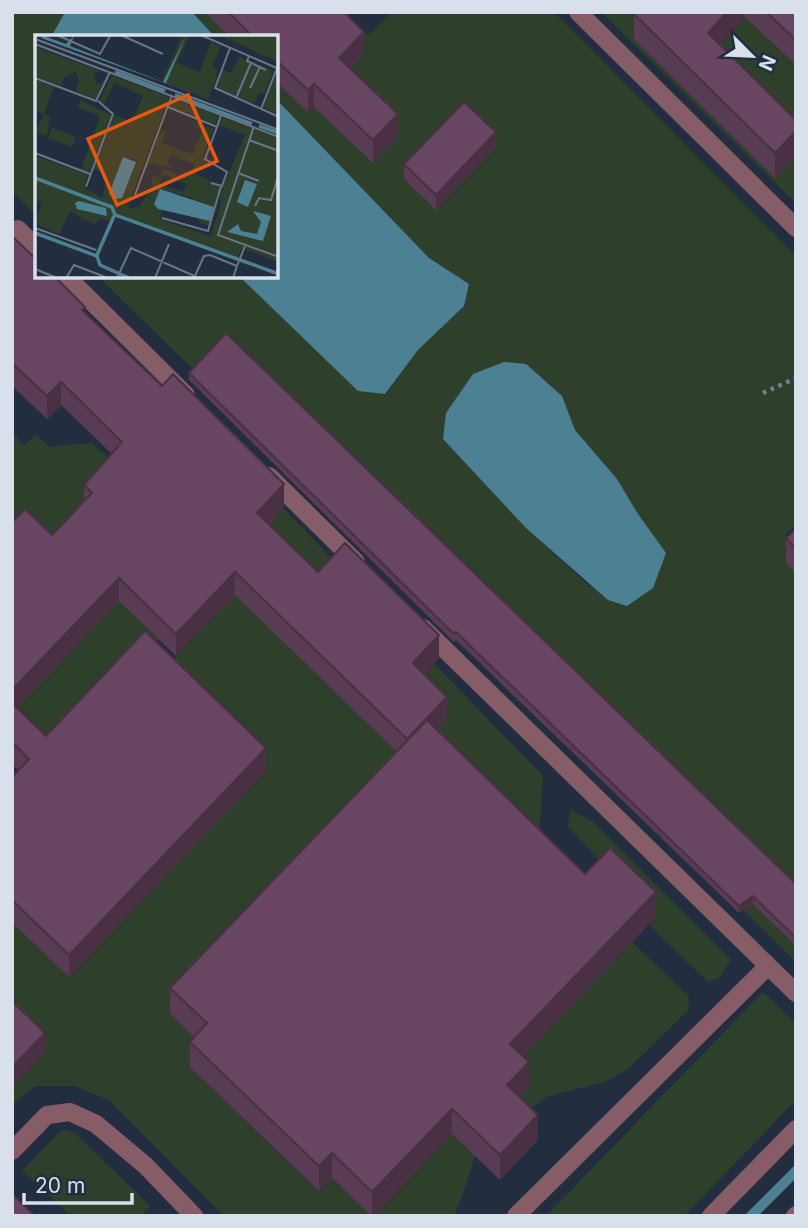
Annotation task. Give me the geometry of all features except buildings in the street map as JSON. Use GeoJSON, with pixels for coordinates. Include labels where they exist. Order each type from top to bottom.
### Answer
{"type":"FeatureCollection","features":[{"type":"Feature","properties":{"kind":"lane"},"geometry":{"type":"LineString","coordinates":[[578,12],[796,228]]}},
{"type":"Feature","properties":{"kind":"lane"},"geometry":{"type":"LineString","coordinates":[[18,229],[35,246]]}},
{"type":"Feature","properties":{"kind":"lane"},"geometry":{"type":"LineString","coordinates":[[68,278],[199,407]]}},
{"type":"Feature","properties":{"kind":"lane"},"geometry":{"type":"LineString","coordinates":[[256,464],[363,569]]}},
{"type":"Feature","properties":{"kind":"lane"},"geometry":{"type":"LineString","coordinates":[[412,617],[796,993]]}},
{"type":"Feature","properties":{"kind":"lane"},"geometry":{"type":"LineString","coordinates":[[516,1216],[768,966]]}},
{"type":"Feature","properties":{"kind":"lane"},"geometry":{"type":"LineString","coordinates":[[12,1150],[47,1115],[70,1112],[96,1124],[146,1166],[194,1216]]}},
{"type":"Feature","properties":{"kind":"lane"},"geometry":{"type":"LineString","coordinates":[[711,1216],[796,1129]]}},
{"type":"Feature","properties":{"kind":"path"},"geometry":{"type":"LineString","coordinates":[[763,393],[796,378]]}},
{"type":"Feature","properties":{"kind":"green space"},"geometry":{"type":"Polygon","coordinates":[[[12,12],[65,12],[52,35],[35,35],[35,214],[12,191],[12,12]]]}},
{"type":"Feature","properties":{"kind":"green space"},"geometry":{"type":"Polygon","coordinates":[[[192,12],[346,12],[368,35],[392,12],[554,12],[796,256],[796,525],[785,535],[796,547],[796,962],[100,278],[241,278],[358,391],[386,394],[418,350],[464,306],[469,284],[429,258],[278,101],[278,35],[213,35],[192,12]],[[562,396],[443,439],[526,528],[591,587],[638,514],[617,479],[575,430],[562,396]]]}},
{"type":"Feature","properties":{"kind":"green space"},"geometry":{"type":"Polygon","coordinates":[[[601,12],[755,12],[796,51],[796,203],[601,12]]]}},
{"type":"Feature","properties":{"kind":"green space"},"geometry":{"type":"Polygon","coordinates":[[[12,433],[24,446],[36,435],[49,447],[92,443],[146,494],[101,583],[159,639],[46,758],[12,726],[12,433]]]}},
{"type":"Feature","properties":{"kind":"green space"},"geometry":{"type":"Polygon","coordinates":[[[243,467],[543,776],[538,853],[207,1048],[190,1067],[318,1191],[332,1178],[371,1216],[224,1216],[109,1100],[75,1086],[35,1086],[12,1104],[12,923],[69,977],[75,763],[273,555],[255,538],[270,521],[243,467]]]}},
{"type":"Feature","properties":{"kind":"green space"},"geometry":{"type":"Polygon","coordinates":[[[570,810],[592,821],[731,960],[720,977],[708,982],[649,925],[655,917],[610,873],[568,826],[570,810]]]}},
{"type":"Feature","properties":{"kind":"green space"},"geometry":{"type":"Polygon","coordinates":[[[632,942],[688,995],[689,1009],[628,1069],[607,1081],[546,1097],[517,1119],[507,1110],[510,1069],[632,942]]]}},
{"type":"Feature","properties":{"kind":"green space"},"geometry":{"type":"Polygon","coordinates":[[[763,992],[796,1024],[796,1100],[684,1216],[546,1216],[763,992]]]}},
{"type":"Feature","properties":{"kind":"green space"},"geometry":{"type":"Polygon","coordinates":[[[62,1129],[75,1133],[150,1206],[141,1216],[71,1216],[22,1171],[62,1129]]]}},
{"type":"Feature","properties":{"kind":"green space"},"geometry":{"type":"Polygon","coordinates":[[[452,1134],[475,1155],[454,1216],[374,1216],[452,1134]]]}},
{"type":"Feature","properties":{"kind":"water"},"geometry":{"type":"Polygon","coordinates":[[[65,12],[192,12],[213,35],[52,35],[65,12]]]}},
{"type":"Feature","properties":{"kind":"water"},"geometry":{"type":"Polygon","coordinates":[[[278,101],[429,258],[469,284],[464,306],[418,350],[385,394],[358,391],[241,278],[278,278],[278,101]]]}},
{"type":"Feature","properties":{"kind":"water"},"geometry":{"type":"Polygon","coordinates":[[[504,362],[526,364],[562,396],[575,430],[617,479],[666,553],[653,588],[627,606],[608,600],[526,528],[443,439],[446,413],[473,374],[504,362]]]}},
{"type":"Feature","properties":{"kind":"waterway"},"geometry":{"type":"LineString","coordinates":[[751,1216],[796,1171]]}}]}
